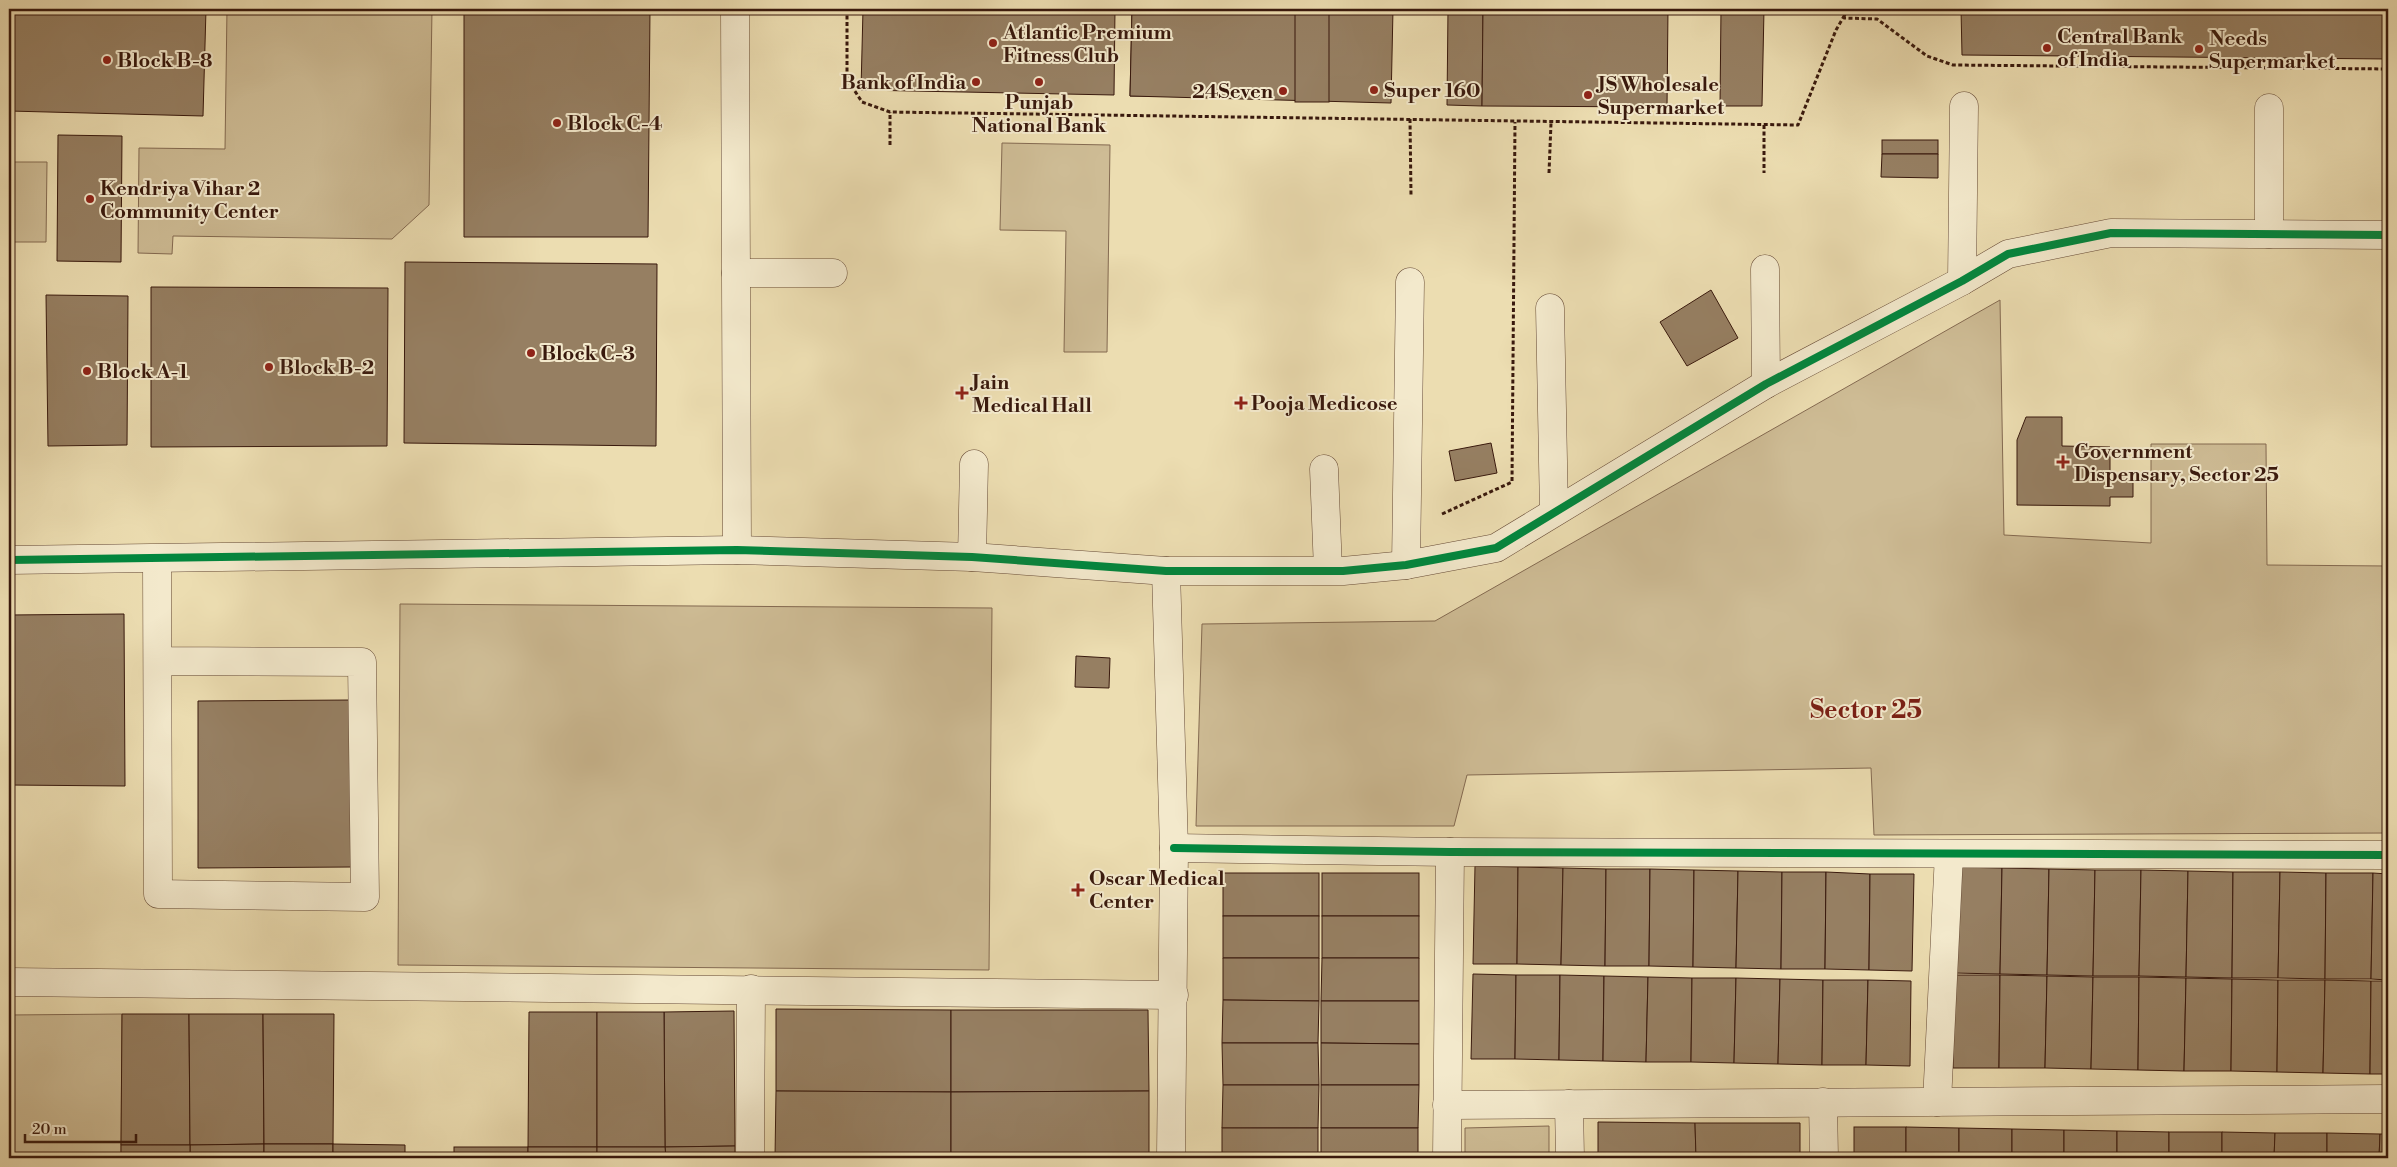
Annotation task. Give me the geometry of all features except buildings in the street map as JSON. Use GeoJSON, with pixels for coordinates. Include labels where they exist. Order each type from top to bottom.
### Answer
{"type":"FeatureCollection","features":[{"type":"Feature","properties":{"kind":"street"},"geometry":{"type":"LineString","coordinates":[[735,9],[737,550]]}},
{"type":"Feature","properties":{"kind":"street"},"geometry":{"type":"LineString","coordinates":[[1962,281],[1964,106]]}},
{"type":"Feature","properties":{"kind":"street"},"geometry":{"type":"LineString","coordinates":[[2269,108],[2269,234]]}},
{"type":"Feature","properties":{"kind":"street"},"geometry":{"type":"LineString","coordinates":[[9,560],[737,550],[972,557],[1166,571],[1328,570],[1343,572],[1406,565],[1496,548],[1766,384],[1962,281],[2008,254],[2112,233],[2388,235]]}},
{"type":"Feature","properties":{"kind":"street"},"geometry":{"type":"LineString","coordinates":[[1765,270],[1766,384]]}},
{"type":"Feature","properties":{"kind":"street"},"geometry":{"type":"LineString","coordinates":[[736,273],[833,273]]}},
{"type":"Feature","properties":{"kind":"street"},"geometry":{"type":"LineString","coordinates":[[1406,565],[1410,282]]}},
{"type":"Feature","properties":{"kind":"street"},"geometry":{"type":"LineString","coordinates":[[1550,308],[1554,512]]}},
{"type":"Feature","properties":{"kind":"street"},"geometry":{"type":"LineString","coordinates":[[972,557],[974,464]]}},
{"type":"Feature","properties":{"kind":"street"},"geometry":{"type":"LineString","coordinates":[[1324,470],[1328,570]]}},
{"type":"Feature","properties":{"kind":"street"},"geometry":{"type":"LineString","coordinates":[[158,559],[158,661],[158,894],[365,897],[362,662],[158,661]]}},
{"type":"Feature","properties":{"kind":"street"},"geometry":{"type":"LineString","coordinates":[[1166,571],[1174,848],[1171,1158]]}},
{"type":"Feature","properties":{"kind":"street"},"geometry":{"type":"LineString","coordinates":[[1174,848],[1450,852],[2388,856]]}},
{"type":"Feature","properties":{"kind":"street"},"geometry":{"type":"LineString","coordinates":[[1447,1158],[1450,852]]}},
{"type":"Feature","properties":{"kind":"street"},"geometry":{"type":"LineString","coordinates":[[1938,1102],[1949,854]]}},
{"type":"Feature","properties":{"kind":"street"},"geometry":{"type":"LineString","coordinates":[[9,982],[1174,995]]}},
{"type":"Feature","properties":{"kind":"street"},"geometry":{"type":"LineString","coordinates":[[750,1158],[751,989]]}},
{"type":"Feature","properties":{"kind":"street"},"geometry":{"type":"LineString","coordinates":[[1447,1105],[2388,1099]]}},
{"type":"Feature","properties":{"kind":"street"},"geometry":{"type":"LineString","coordinates":[[1824,1102],[1824,1158]]}},
{"type":"Feature","properties":{"kind":"street"},"geometry":{"type":"LineString","coordinates":[[1569,1104],[1570,1158]]}},
{"type":"Feature","properties":{"kind":"path"},"geometry":{"type":"LineString","coordinates":[[848,9],[847,79],[862,102],[890,112],[1764,125],[1798,125],[1836,30],[1848,9]]}},
{"type":"Feature","properties":{"kind":"path"},"geometry":{"type":"LineString","coordinates":[[1843,18],[1877,19],[1927,56],[1954,65],[2388,69]]}},
{"type":"Feature","properties":{"kind":"path"},"geometry":{"type":"LineString","coordinates":[[890,112],[890,145]]}},
{"type":"Feature","properties":{"kind":"path"},"geometry":{"type":"LineString","coordinates":[[1410,119],[1411,196]]}},
{"type":"Feature","properties":{"kind":"path"},"geometry":{"type":"LineString","coordinates":[[1442,514],[1512,482],[1515,122]]}},
{"type":"Feature","properties":{"kind":"path"},"geometry":{"type":"LineString","coordinates":[[1549,173],[1551,123]]}},
{"type":"Feature","properties":{"kind":"path"},"geometry":{"type":"LineString","coordinates":[[1764,125],[1764,173]]}},
{"type":"Feature","properties":{"kind":"shaded area"},"geometry":{"type":"Polygon","coordinates":[[[227,9],[432,9],[429,205],[392,239],[173,236],[172,254],[138,253],[139,148],[225,149],[227,9]]]}},
{"type":"Feature","properties":{"kind":"shaded area"},"geometry":{"type":"Polygon","coordinates":[[[1002,143],[1110,145],[1107,352],[1064,352],[1066,231],[1000,230],[1002,143]]]}},
{"type":"Feature","properties":{"kind":"shaded area"},"geometry":{"type":"Polygon","coordinates":[[[9,162],[47,162],[46,242],[9,242],[9,162]]]}},
{"type":"Feature","properties":{"kind":"shaded area"},"geometry":{"type":"Polygon","coordinates":[[[2000,300],[2004,535],[2151,543],[2151,444],[2266,444],[2267,565],[2388,566],[2388,833],[1874,835],[1871,768],[1467,775],[1454,826],[1196,826],[1202,624],[1435,621],[2000,300]]]}},
{"type":"Feature","properties":{"kind":"shaded area"},"geometry":{"type":"Polygon","coordinates":[[[400,604],[992,608],[989,970],[398,965],[400,604]]]}},
{"type":"Feature","properties":{"kind":"shaded area"},"geometry":{"type":"Polygon","coordinates":[[[122,1014],[121,1158],[9,1158],[9,1015],[122,1014]]]}},
{"type":"Feature","properties":{"kind":"shaded area"},"geometry":{"type":"Polygon","coordinates":[[[1549,1126],[1549,1158],[1465,1158],[1465,1128],[1549,1126]]]}},
{"type":"Feature","properties":{"kind":"cycle path"},"geometry":{"type":"LineString","coordinates":[[9,560],[737,550],[972,557],[1166,571],[1343,571],[1406,565],[1496,548],[1766,384],[1962,281],[2008,254],[2111,233],[2388,235]]}},
{"type":"Feature","properties":{"kind":"cycle path"},"geometry":{"type":"LineString","coordinates":[[1174,848],[1450,852],[2388,855]]}},
{"type":"Feature","properties":{"kind":"place","name":"Atlantic Premium Fitness Club"},"geometry":{"type":"Point","coordinates":[993,43]}},
{"type":"Feature","properties":{"kind":"place","name":"Central Bank of India"},"geometry":{"type":"Point","coordinates":[2047,48]}},
{"type":"Feature","properties":{"kind":"place","name":"Needs Supermarket"},"geometry":{"type":"Point","coordinates":[2199,49]}},
{"type":"Feature","properties":{"kind":"place","name":"Block B-8"},"geometry":{"type":"Point","coordinates":[107,60]}},
{"type":"Feature","properties":{"kind":"place","name":"Bank of India"},"geometry":{"type":"Point","coordinates":[976,82]}},
{"type":"Feature","properties":{"kind":"place","name":"Punjab National Bank"},"geometry":{"type":"Point","coordinates":[1039,82]}},
{"type":"Feature","properties":{"kind":"place","name":"Super 160"},"geometry":{"type":"Point","coordinates":[1374,90]}},
{"type":"Feature","properties":{"kind":"place","name":"24Seven"},"geometry":{"type":"Point","coordinates":[1283,91]}},
{"type":"Feature","properties":{"kind":"place","name":"JS Wholesale Supermarket"},"geometry":{"type":"Point","coordinates":[1588,95]}},
{"type":"Feature","properties":{"kind":"place","name":"Block C-4"},"geometry":{"type":"Point","coordinates":[557,123]}},
{"type":"Feature","properties":{"kind":"place","name":"Kendriya Vihar 2 Community Center"},"geometry":{"type":"Point","coordinates":[90,199]}},
{"type":"Feature","properties":{"kind":"place","name":"Block C-3"},"geometry":{"type":"Point","coordinates":[531,353]}},
{"type":"Feature","properties":{"kind":"place","name":"Block B-2"},"geometry":{"type":"Point","coordinates":[269,367]}},
{"type":"Feature","properties":{"kind":"place","name":"Block A-1"},"geometry":{"type":"Point","coordinates":[87,371]}},
{"type":"Feature","properties":{"kind":"place","name":"Jain Medical Hall"},"geometry":{"type":"Point","coordinates":[962,393]}},
{"type":"Feature","properties":{"kind":"place","name":"Pooja Medicose"},"geometry":{"type":"Point","coordinates":[1241,403]}},
{"type":"Feature","properties":{"kind":"place","name":"Government Dispensary, Sector 25"},"geometry":{"type":"Point","coordinates":[2063,462]}},
{"type":"Feature","properties":{"kind":"place","name":"Oscar Medical Center"},"geometry":{"type":"Point","coordinates":[1078,890]}},
{"type":"Feature","properties":{"kind":"district","name":"Sector 25"},"geometry":{"type":"Point","coordinates":[1866,709]}}]}
